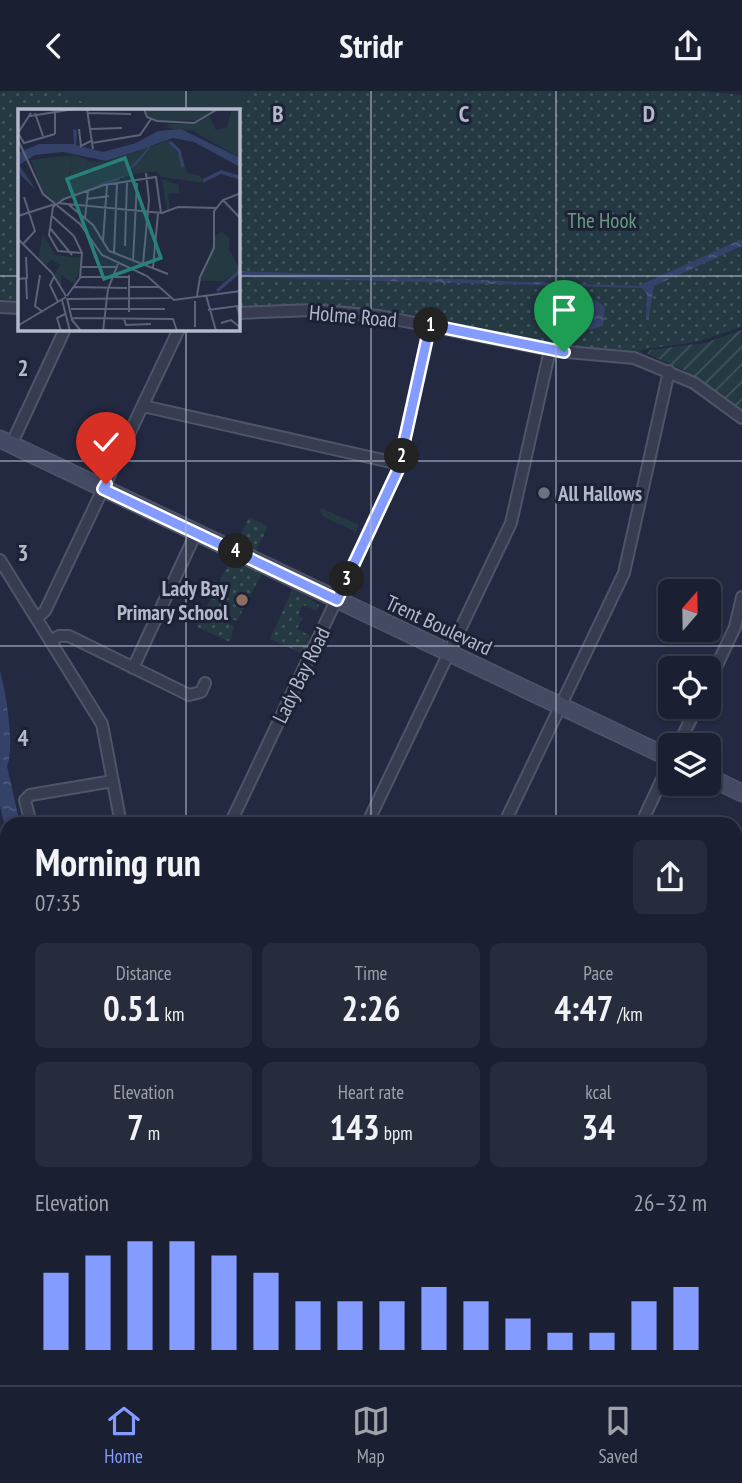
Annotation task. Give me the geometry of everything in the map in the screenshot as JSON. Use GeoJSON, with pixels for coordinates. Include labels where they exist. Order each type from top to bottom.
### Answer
{"type":"FeatureCollection","features":[{"type":"Feature","properties":{"kind":"street"},"geometry":{"type":"LineString","coordinates":[[0,307],[18,308]]}},
{"type":"Feature","properties":{"kind":"street","name":"Holme Road"},"geometry":{"type":"LineString","coordinates":[[240,313],[339,312],[430,325],[550,350],[624,356],[669,371],[694,383],[742,418]]}},
{"type":"Feature","properties":{"kind":"street","name":"Lady Bay Road"},"geometry":{"type":"LineString","coordinates":[[232,817],[400,464],[430,325]]}},
{"type":"Feature","properties":{"kind":"street"},"geometry":{"type":"LineString","coordinates":[[5,442],[64,331]]}},
{"type":"Feature","properties":{"kind":"street"},"geometry":{"type":"LineString","coordinates":[[37,618],[45,611],[178,331]]}},
{"type":"Feature","properties":{"kind":"street"},"geometry":{"type":"LineString","coordinates":[[370,817],[511,523],[550,350]]}},
{"type":"Feature","properties":{"kind":"street"},"geometry":{"type":"LineString","coordinates":[[507,817],[624,573],[669,371]]}},
{"type":"Feature","properties":{"kind":"street"},"geometry":{"type":"LineString","coordinates":[[143,406],[400,464]]}},
{"type":"Feature","properties":{"kind":"street","name":"Trent Boulevard"},"geometry":{"type":"LineString","coordinates":[[5,442],[658,754]]}},
{"type":"Feature","properties":{"kind":"street"},"geometry":{"type":"LineString","coordinates":[[133,668],[196,533]]}},
{"type":"Feature","properties":{"kind":"street"},"geometry":{"type":"LineString","coordinates":[[0,560],[102,724],[120,817]]}},
{"type":"Feature","properties":{"kind":"street"},"geometry":{"type":"LineString","coordinates":[[721,657],[735,627],[742,597]]}},
{"type":"Feature","properties":{"kind":"street"},"geometry":{"type":"LineString","coordinates":[[51,641],[59,636],[69,636],[189,695],[201,692],[205,683]]}},
{"type":"Feature","properties":{"kind":"street"},"geometry":{"type":"LineString","coordinates":[[29,817],[25,800],[30,795],[113,781]]}},
{"type":"Feature","properties":{"kind":"street"},"geometry":{"type":"LineString","coordinates":[[721,783],[742,793]]}},
{"type":"Feature","properties":{"kind":"street"},"geometry":{"type":"LineString","coordinates":[[644,817],[658,786]]}},
{"type":"Feature","properties":{"kind":"green space"},"geometry":{"type":"Polygon","coordinates":[[[0,91],[62,91],[94,109],[18,109],[18,301],[0,299],[0,91]]]}},
{"type":"Feature","properties":{"kind":"green space"},"geometry":{"type":"Polygon","coordinates":[[[24,91],[250,91],[240,109],[19,109],[24,91]]]}},
{"type":"Feature","properties":{"kind":"green space","name":"The Hook"},"geometry":{"type":"Polygon","coordinates":[[[250,91],[703,91],[742,95],[742,327],[697,342],[645,349],[636,353],[551,346],[381,311],[271,305],[240,309],[240,109],[250,91]]]}},
{"type":"Feature","properties":{"kind":"green space"},"geometry":{"type":"Polygon","coordinates":[[[742,330],[742,411],[734,409],[686,371],[647,354],[650,350],[705,343],[742,330]]]}},
{"type":"Feature","properties":{"kind":"green space"},"geometry":{"type":"Polygon","coordinates":[[[321,508],[359,525],[356,532],[324,517],[320,512],[321,508]]]}},
{"type":"Feature","properties":{"kind":"green space"},"geometry":{"type":"Polygon","coordinates":[[[249,517],[268,526],[256,552],[236,543],[249,517]]]}},
{"type":"Feature","properties":{"kind":"green space"},"geometry":{"type":"Polygon","coordinates":[[[231,559],[262,573],[237,621],[231,619],[229,624],[234,626],[230,642],[197,627],[231,559]]]}},
{"type":"Feature","properties":{"kind":"green space"},"geometry":{"type":"Polygon","coordinates":[[[293,588],[319,605],[316,611],[303,605],[298,615],[303,618],[297,629],[311,636],[303,654],[270,639],[293,588]]]}},
{"type":"Feature","properties":{"kind":"water"},"geometry":{"type":"Polygon","coordinates":[[[742,239],[742,246],[654,286],[649,317],[646,317],[647,294],[642,288],[240,277],[240,271],[638,286],[742,239]]]}},
{"type":"Feature","properties":{"kind":"water"},"geometry":{"type":"Polygon","coordinates":[[[554,297],[582,297],[600,303],[605,308],[603,325],[590,330],[576,329],[549,320],[548,303],[554,297]]]}},
{"type":"Feature","properties":{"kind":"water"},"geometry":{"type":"Polygon","coordinates":[[[0,671],[10,733],[7,766],[18,817],[3,817],[0,806],[0,671]]]}},
{"type":"Feature","properties":{"kind":"place","name":"All Hallows"},"geometry":{"type":"Point","coordinates":[544,493]}},
{"type":"Feature","properties":{"kind":"place","name":"Lady Bay Primary School"},"geometry":{"type":"Point","coordinates":[242,600]}},
{"type":"Feature","properties":{"kind":"route"},"geometry":{"type":"LineString","coordinates":[[106,484],[103,489],[337,600],[398,470],[430,325],[564,352]]}}]}
